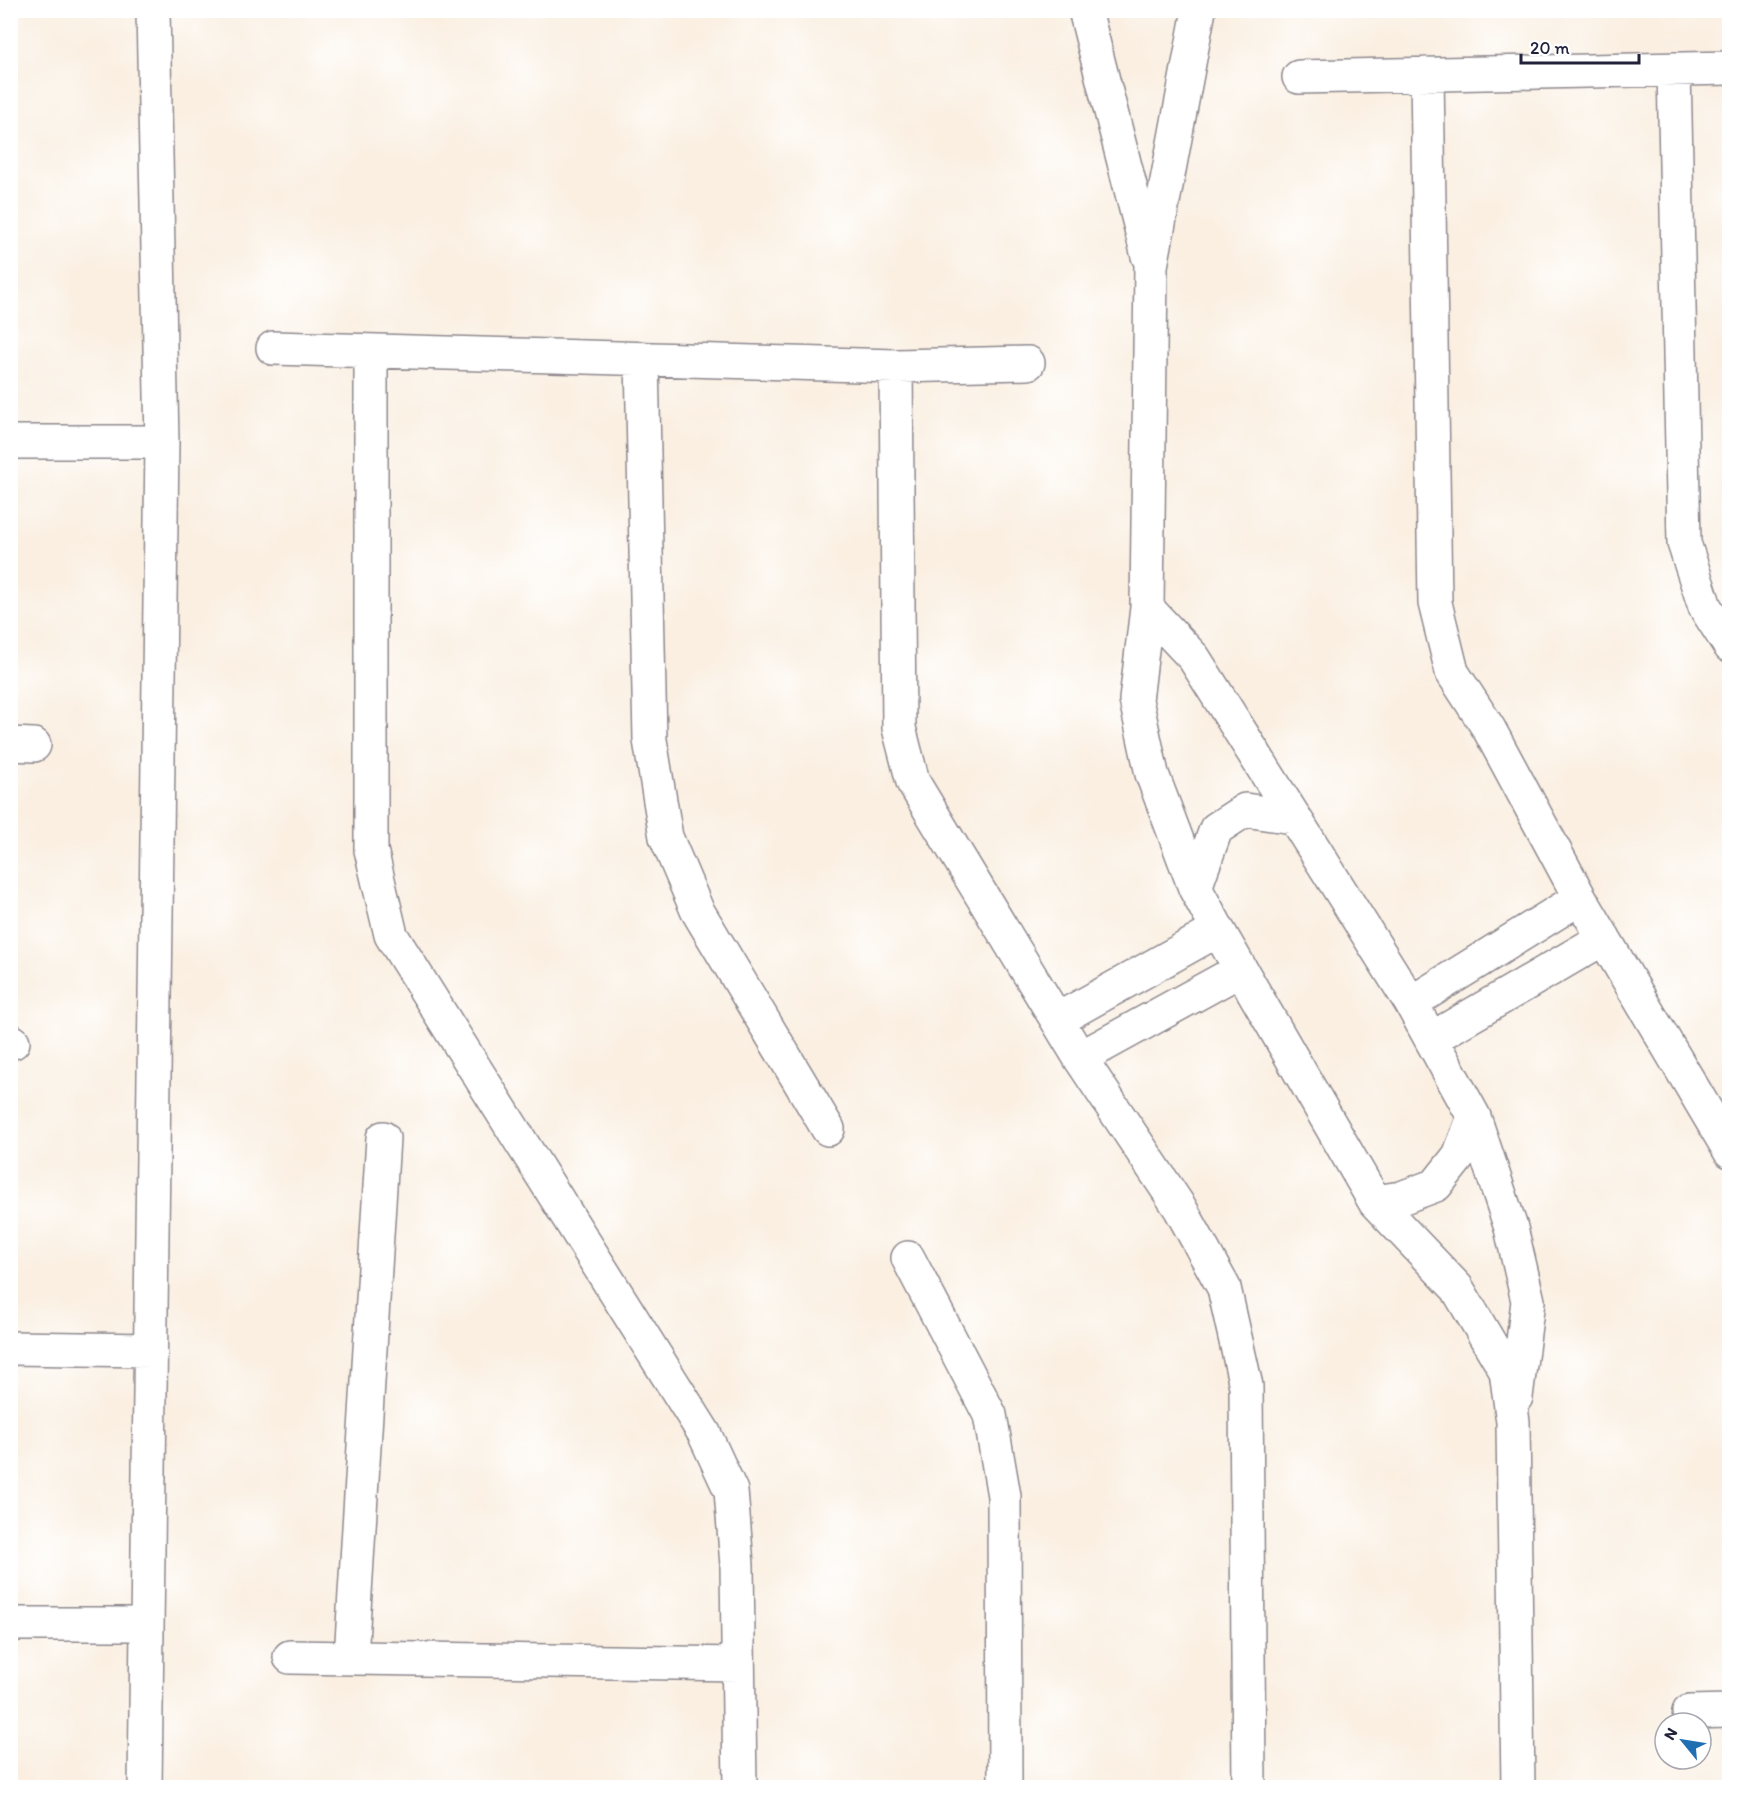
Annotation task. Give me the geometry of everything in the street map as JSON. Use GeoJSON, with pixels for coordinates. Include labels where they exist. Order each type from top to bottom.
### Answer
{"type":"FeatureCollection","features":[{"type":"Feature","properties":{"kind":"street"},"geometry":{"type":"LineString","coordinates":[[145,1788],[162,442],[153,10]]}},
{"type":"Feature","properties":{"kind":"street"},"geometry":{"type":"LineString","coordinates":[[1085,10],[1151,266]]}},
{"type":"Feature","properties":{"kind":"street"},"geometry":{"type":"LineString","coordinates":[[1199,10],[1151,266],[1147,608],[1136,700],[1152,774],[1195,888],[1240,970],[1375,1202],[1457,1288],[1506,1371],[1513,1422],[1518,1788]]}},
{"type":"Feature","properties":{"kind":"street"},"geometry":{"type":"LineString","coordinates":[[1299,77],[1730,68]]}},
{"type":"Feature","properties":{"kind":"street"},"geometry":{"type":"LineString","coordinates":[[1674,69],[1684,543],[1705,607],[1730,646]]}},
{"type":"Feature","properties":{"kind":"street"},"geometry":{"type":"LineString","coordinates":[[1427,74],[1435,603],[1452,672],[1489,729],[1580,898],[1730,1150]]}},
{"type":"Feature","properties":{"kind":"street"},"geometry":{"type":"LineString","coordinates":[[273,348],[896,366],[1028,363]]}},
{"type":"Feature","properties":{"kind":"street"},"geometry":{"type":"LineString","coordinates":[[371,351],[371,850],[392,935],[704,1433],[731,1491],[737,1565],[740,1788]]}},
{"type":"Feature","properties":{"kind":"street"},"geometry":{"type":"LineString","coordinates":[[642,359],[650,740],[666,837],[697,910],[828,1129]]}},
{"type":"Feature","properties":{"kind":"street"},"geometry":{"type":"LineString","coordinates":[[896,366],[899,728],[913,782],[1080,1058],[1180,1208],[1224,1288],[1246,1386],[1249,1788]]}},
{"type":"Feature","properties":{"kind":"street"},"geometry":{"type":"LineString","coordinates":[[10,442],[162,442]]}},
{"type":"Feature","properties":{"kind":"street"},"geometry":{"type":"LineString","coordinates":[[1147,608],[1194,658],[1411,1003],[1474,1117],[1511,1228],[1528,1301],[1513,1422]]}},
{"type":"Feature","properties":{"kind":"street"},"geometry":{"type":"LineString","coordinates":[[1195,888],[1216,829],[1245,810],[1293,817]]}},
{"type":"Feature","properties":{"kind":"street"},"geometry":{"type":"LineString","coordinates":[[1411,1003],[1580,898]]}},
{"type":"Feature","properties":{"kind":"street"},"geometry":{"type":"LineString","coordinates":[[1057,1020],[1218,930]]}},
{"type":"Feature","properties":{"kind":"street"},"geometry":{"type":"LineString","coordinates":[[1431,1040],[1604,938]]}},
{"type":"Feature","properties":{"kind":"street"},"geometry":{"type":"LineString","coordinates":[[1080,1058],[1240,970]]}},
{"type":"Feature","properties":{"kind":"street"},"geometry":{"type":"LineString","coordinates":[[1375,1202],[1401,1198],[1436,1185],[1459,1156],[1474,1117]]}},
{"type":"Feature","properties":{"kind":"street"},"geometry":{"type":"LineString","coordinates":[[351,1658],[383,1138]]}},
{"type":"Feature","properties":{"kind":"street"},"geometry":{"type":"LineString","coordinates":[[908,1258],[990,1415],[1004,1496],[1005,1788]]}},
{"type":"Feature","properties":{"kind":"street"},"geometry":{"type":"LineString","coordinates":[[10,1348],[150,1350]]}},
{"type":"Feature","properties":{"kind":"street"},"geometry":{"type":"LineString","coordinates":[[10,1624],[147,1624]]}},
{"type":"Feature","properties":{"kind":"street"},"geometry":{"type":"LineString","coordinates":[[290,1658],[738,1664]]}},
{"type":"Feature","properties":{"kind":"street"},"geometry":{"type":"LineString","coordinates":[[1713,1712],[1730,1712]]}}]}
